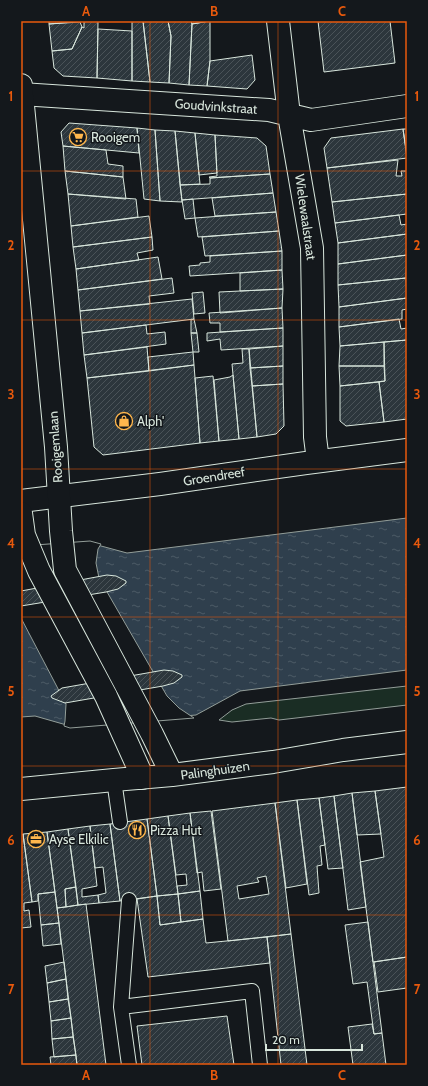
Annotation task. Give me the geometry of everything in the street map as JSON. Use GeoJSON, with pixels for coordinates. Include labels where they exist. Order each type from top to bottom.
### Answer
{"type":"FeatureCollection","features":[{"type":"Feature","properties":{"kind":"main road","name":"Wielewaalstraat"},"geometry":{"type":"LineString","coordinates":[[278,21],[289,115],[312,248],[315,437],[318,462]]}},
{"type":"Feature","properties":{"kind":"main road","name":"Goudvinkstraat"},"geometry":{"type":"LineString","coordinates":[[21,91],[269,110],[311,120],[407,106]]}},
{"type":"Feature","properties":{"kind":"main road","name":"Rooigemlaan"},"geometry":{"type":"LineString","coordinates":[[21,91],[56,447],[65,570],[152,734],[172,776]]}},
{"type":"Feature","properties":{"kind":"main road","name":"Groendreef"},"geometry":{"type":"LineString","coordinates":[[21,501],[160,484],[407,450]]}},
{"type":"Feature","properties":{"kind":"main road"},"geometry":{"type":"LineString","coordinates":[[21,513],[24,535],[39,571],[106,696],[143,778]]}},
{"type":"Feature","properties":{"kind":"main road","name":"Palinghuizen"},"geometry":{"type":"LineString","coordinates":[[21,789],[172,776],[273,762],[343,750],[407,742]]}},
{"type":"Feature","properties":{"kind":"lane"},"geometry":{"type":"LineString","coordinates":[[114,780],[120,822]]}},
{"type":"Feature","properties":{"kind":"lane"},"geometry":{"type":"LineString","coordinates":[[128,1065],[122,1007],[129,900]]}},
{"type":"Feature","properties":{"kind":"lane"},"geometry":{"type":"LineString","coordinates":[[122,1007],[252,991],[260,1065]]}},
{"type":"Feature","properties":{"kind":"green space"},"geometry":{"type":"Polygon","coordinates":[[[407,686],[407,705],[279,720],[271,718],[232,722],[219,720],[232,710],[246,704],[407,686]]]}},
{"type":"Feature","properties":{"kind":"water"},"geometry":{"type":"Polygon","coordinates":[[[407,518],[407,670],[240,691],[196,715],[70,726],[35,716],[21,717],[21,548],[90,543],[127,553],[407,518]]]}},
{"type":"Feature","properties":{"kind":"pier"},"geometry":{"type":"Polygon","coordinates":[[[90,541],[101,544],[98,549],[96,563],[99,578],[167,696],[179,708],[194,718],[70,728],[64,726],[66,704],[21,618],[21,546],[90,541]]]}},
{"type":"Feature","properties":{"kind":"building"},"geometry":{"type":"Polygon","coordinates":[[[49,21],[72,21],[72,22],[49,24],[49,21]]]}},
{"type":"Feature","properties":{"kind":"building"},"geometry":{"type":"Polygon","coordinates":[[[84,21],[98,21],[97,78],[63,76],[54,68],[52,51],[72,49],[82,27],[84,28],[84,21]]]}},
{"type":"Feature","properties":{"kind":"building"},"geometry":{"type":"Polygon","coordinates":[[[132,21],[143,21],[150,82],[132,81],[132,21]]]}},
{"type":"Feature","properties":{"kind":"building"},"geometry":{"type":"Polygon","coordinates":[[[143,21],[168,21],[171,36],[169,83],[150,82],[143,21]]]}},
{"type":"Feature","properties":{"kind":"building"},"geometry":{"type":"Polygon","coordinates":[[[168,21],[191,21],[192,24],[189,85],[169,83],[171,36],[168,21]]]}},
{"type":"Feature","properties":{"kind":"building"},"geometry":{"type":"Polygon","coordinates":[[[191,21],[209,21],[192,24],[191,21]]]}},
{"type":"Feature","properties":{"kind":"building"},"geometry":{"type":"Polygon","coordinates":[[[210,21],[210,61],[207,86],[189,85],[192,24],[210,21]]]}},
{"type":"Feature","properties":{"kind":"building"},"geometry":{"type":"Polygon","coordinates":[[[318,21],[390,21],[395,63],[324,72],[318,21]]]}},
{"type":"Feature","properties":{"kind":"building"},"geometry":{"type":"Polygon","coordinates":[[[80,22],[82,27],[72,49],[52,51],[49,24],[80,22]]]}},
{"type":"Feature","properties":{"kind":"building"},"geometry":{"type":"Polygon","coordinates":[[[98,29],[132,31],[132,81],[97,78],[98,29]]]}},
{"type":"Feature","properties":{"kind":"building"},"geometry":{"type":"Polygon","coordinates":[[[252,55],[255,80],[247,89],[207,86],[210,61],[252,55]]]}},
{"type":"Feature","properties":{"kind":"building"},"geometry":{"type":"Polygon","coordinates":[[[69,123],[137,128],[139,153],[63,146],[61,132],[69,123]]]}},
{"type":"Feature","properties":{"kind":"building"},"geometry":{"type":"Polygon","coordinates":[[[137,128],[155,130],[160,201],[144,199],[137,128]]]}},
{"type":"Feature","properties":{"kind":"building"},"geometry":{"type":"Polygon","coordinates":[[[403,129],[407,158],[327,168],[324,148],[331,138],[403,129]]]}},
{"type":"Feature","properties":{"kind":"building"},"geometry":{"type":"Polygon","coordinates":[[[403,129],[407,129],[407,156],[403,129]]]}},
{"type":"Feature","properties":{"kind":"building"},"geometry":{"type":"Polygon","coordinates":[[[155,130],[175,131],[182,202],[160,201],[155,130]]]}},
{"type":"Feature","properties":{"kind":"building"},"geometry":{"type":"Polygon","coordinates":[[[175,131],[195,133],[200,184],[180,185],[175,131]]]}},
{"type":"Feature","properties":{"kind":"building"},"geometry":{"type":"Polygon","coordinates":[[[195,133],[215,135],[217,173],[199,175],[195,133]]]}},
{"type":"Feature","properties":{"kind":"building"},"geometry":{"type":"Polygon","coordinates":[[[215,135],[257,138],[266,146],[270,174],[210,178],[209,177],[217,176],[215,135]]]}},
{"type":"Feature","properties":{"kind":"building"},"geometry":{"type":"Polygon","coordinates":[[[63,146],[106,150],[108,164],[123,166],[123,177],[65,171],[63,146]]]}},
{"type":"Feature","properties":{"kind":"building"},"geometry":{"type":"Polygon","coordinates":[[[398,160],[396,176],[402,176],[401,171],[407,171],[407,194],[332,202],[327,168],[398,160]]]}},
{"type":"Feature","properties":{"kind":"building"},"geometry":{"type":"Polygon","coordinates":[[[65,171],[123,177],[126,199],[68,194],[65,171]]]}},
{"type":"Feature","properties":{"kind":"building"},"geometry":{"type":"Polygon","coordinates":[[[270,174],[273,193],[182,200],[180,185],[210,184],[210,178],[270,174]]]}},
{"type":"Feature","properties":{"kind":"building"},"geometry":{"type":"Polygon","coordinates":[[[273,193],[276,212],[215,216],[212,198],[273,193]]]}},
{"type":"Feature","properties":{"kind":"building"},"geometry":{"type":"Polygon","coordinates":[[[68,194],[136,199],[138,217],[71,226],[68,194]]]}},
{"type":"Feature","properties":{"kind":"building"},"geometry":{"type":"Polygon","coordinates":[[[407,194],[407,214],[335,223],[332,202],[407,194]]]}},
{"type":"Feature","properties":{"kind":"building"},"geometry":{"type":"Polygon","coordinates":[[[193,199],[195,218],[185,219],[182,200],[193,199]]]}},
{"type":"Feature","properties":{"kind":"building"},"geometry":{"type":"Polygon","coordinates":[[[276,212],[279,231],[198,237],[195,218],[276,212]]]}},
{"type":"Feature","properties":{"kind":"building"},"geometry":{"type":"Polygon","coordinates":[[[399,215],[401,225],[407,224],[407,234],[338,243],[335,223],[399,215]]]}},
{"type":"Feature","properties":{"kind":"building"},"geometry":{"type":"Polygon","coordinates":[[[149,216],[152,237],[73,247],[71,226],[149,216]]]}},
{"type":"Feature","properties":{"kind":"building"},"geometry":{"type":"Polygon","coordinates":[[[279,231],[282,251],[205,256],[202,237],[279,231]]]}},
{"type":"Feature","properties":{"kind":"building"},"geometry":{"type":"Polygon","coordinates":[[[407,234],[407,255],[338,264],[338,243],[407,234]]]}},
{"type":"Feature","properties":{"kind":"building"},"geometry":{"type":"Polygon","coordinates":[[[152,237],[153,250],[137,253],[139,260],[76,269],[73,247],[152,237]]]}},
{"type":"Feature","properties":{"kind":"building"},"geometry":{"type":"Polygon","coordinates":[[[282,251],[282,270],[190,276],[189,266],[210,262],[210,256],[282,251]]]}},
{"type":"Feature","properties":{"kind":"building"},"geometry":{"type":"Polygon","coordinates":[[[407,255],[406,278],[338,285],[338,264],[407,255]]]}},
{"type":"Feature","properties":{"kind":"building"},"geometry":{"type":"Polygon","coordinates":[[[158,257],[162,279],[78,290],[76,269],[158,257]]]}},
{"type":"Feature","properties":{"kind":"building"},"geometry":{"type":"Polygon","coordinates":[[[282,270],[283,289],[240,291],[240,273],[282,270]]]}},
{"type":"Feature","properties":{"kind":"building"},"geometry":{"type":"Polygon","coordinates":[[[172,278],[174,293],[149,296],[150,304],[80,311],[78,290],[172,278]]]}},
{"type":"Feature","properties":{"kind":"building"},"geometry":{"type":"Polygon","coordinates":[[[406,278],[407,298],[339,307],[338,285],[406,278]]]}},
{"type":"Feature","properties":{"kind":"building"},"geometry":{"type":"Polygon","coordinates":[[[283,289],[282,308],[220,313],[219,292],[283,289]]]}},
{"type":"Feature","properties":{"kind":"building"},"geometry":{"type":"Polygon","coordinates":[[[203,292],[205,313],[194,314],[192,293],[203,292]]]}},
{"type":"Feature","properties":{"kind":"building"},"geometry":{"type":"Polygon","coordinates":[[[407,298],[407,309],[402,310],[402,319],[339,327],[339,307],[407,298]]]}},
{"type":"Feature","properties":{"kind":"building"},"geometry":{"type":"Polygon","coordinates":[[[192,299],[194,319],[82,333],[80,311],[192,299]]]}},
{"type":"Feature","properties":{"kind":"building"},"geometry":{"type":"Polygon","coordinates":[[[282,308],[283,328],[220,332],[220,323],[210,323],[209,313],[282,308]]]}},
{"type":"Feature","properties":{"kind":"building"},"geometry":{"type":"Polygon","coordinates":[[[194,319],[197,333],[191,333],[191,320],[194,319]]]}},
{"type":"Feature","properties":{"kind":"building"},"geometry":{"type":"Polygon","coordinates":[[[399,319],[401,329],[407,328],[407,340],[340,346],[339,327],[399,319]]]}},
{"type":"Feature","properties":{"kind":"building"},"geometry":{"type":"Polygon","coordinates":[[[146,325],[147,334],[165,332],[166,344],[84,355],[82,333],[146,325]]]}},
{"type":"Feature","properties":{"kind":"building"},"geometry":{"type":"Polygon","coordinates":[[[283,328],[283,346],[221,350],[220,339],[207,341],[207,333],[283,328]]]}},
{"type":"Feature","properties":{"kind":"building"},"geometry":{"type":"Polygon","coordinates":[[[191,333],[197,333],[199,352],[193,352],[191,333]]]}},
{"type":"Feature","properties":{"kind":"building"},"geometry":{"type":"Polygon","coordinates":[[[407,340],[407,419],[384,422],[379,382],[385,381],[384,342],[407,340]]]}},
{"type":"Feature","properties":{"kind":"building"},"geometry":{"type":"Polygon","coordinates":[[[384,342],[384,366],[339,366],[340,346],[384,342]]]}},
{"type":"Feature","properties":{"kind":"building"},"geometry":{"type":"Polygon","coordinates":[[[283,346],[283,366],[250,368],[249,349],[283,346]]]}},
{"type":"Feature","properties":{"kind":"building"},"geometry":{"type":"Polygon","coordinates":[[[147,347],[149,371],[87,378],[84,355],[147,347]]]}},
{"type":"Feature","properties":{"kind":"building"},"geometry":{"type":"Polygon","coordinates":[[[242,349],[249,349],[257,437],[239,439],[232,364],[243,363],[242,349]]]}},
{"type":"Feature","properties":{"kind":"building"},"geometry":{"type":"Polygon","coordinates":[[[193,352],[194,365],[149,371],[148,357],[193,352]]]}},
{"type":"Feature","properties":{"kind":"building"},"geometry":{"type":"Polygon","coordinates":[[[194,365],[200,443],[103,455],[94,447],[87,378],[194,365]]]}},
{"type":"Feature","properties":{"kind":"building"},"geometry":{"type":"Polygon","coordinates":[[[283,366],[283,384],[252,386],[250,368],[283,366]]]}},
{"type":"Feature","properties":{"kind":"building"},"geometry":{"type":"Polygon","coordinates":[[[339,366],[384,366],[385,381],[340,386],[339,366]]]}},
{"type":"Feature","properties":{"kind":"building"},"geometry":{"type":"Polygon","coordinates":[[[233,375],[239,439],[219,441],[214,380],[233,375]]]}},
{"type":"Feature","properties":{"kind":"building"},"geometry":{"type":"Polygon","coordinates":[[[213,376],[219,441],[200,443],[195,378],[213,376]]]}},
{"type":"Feature","properties":{"kind":"building"},"geometry":{"type":"Polygon","coordinates":[[[379,382],[384,422],[346,426],[340,421],[340,386],[379,382]]]}},
{"type":"Feature","properties":{"kind":"building"},"geometry":{"type":"Polygon","coordinates":[[[283,384],[284,426],[276,434],[257,437],[252,386],[283,384]]]}},
{"type":"Feature","properties":{"kind":"building"},"geometry":{"type":"Polygon","coordinates":[[[107,575],[116,576],[126,581],[126,583],[118,589],[106,592],[21,606],[21,591],[107,575]]]}},
{"type":"Feature","properties":{"kind":"building"},"geometry":{"type":"Polygon","coordinates":[[[164,670],[173,671],[182,675],[182,677],[174,683],[163,686],[65,703],[52,698],[51,696],[62,688],[164,670]]]}},
{"type":"Feature","properties":{"kind":"building"},"geometry":{"type":"Polygon","coordinates":[[[407,787],[407,957],[373,962],[360,862],[384,857],[375,791],[407,787]]]}},
{"type":"Feature","properties":{"kind":"building"},"geometry":{"type":"Polygon","coordinates":[[[375,791],[381,834],[357,835],[352,793],[375,791]]]}},
{"type":"Feature","properties":{"kind":"building"},"geometry":{"type":"Polygon","coordinates":[[[352,793],[366,907],[348,910],[334,796],[352,793]]]}},
{"type":"Feature","properties":{"kind":"building"},"geometry":{"type":"Polygon","coordinates":[[[334,796],[343,868],[328,869],[319,798],[334,796]]]}},
{"type":"Feature","properties":{"kind":"building"},"geometry":{"type":"Polygon","coordinates":[[[319,798],[325,845],[320,846],[322,865],[317,866],[319,893],[309,895],[297,800],[319,798]]]}},
{"type":"Feature","properties":{"kind":"building"},"geometry":{"type":"Polygon","coordinates":[[[297,800],[307,884],[286,888],[275,803],[297,800]]]}},
{"type":"Feature","properties":{"kind":"building"},"geometry":{"type":"Polygon","coordinates":[[[275,803],[291,934],[228,941],[212,811],[275,803]],[[266,876],[257,878],[259,882],[237,886],[239,899],[269,894],[266,876]]]}},
{"type":"Feature","properties":{"kind":"building"},"geometry":{"type":"Polygon","coordinates":[[[211,811],[221,889],[204,891],[202,872],[197,873],[190,813],[211,811]]]}},
{"type":"Feature","properties":{"kind":"building"},"geometry":{"type":"Polygon","coordinates":[[[190,813],[200,891],[178,894],[177,886],[187,885],[186,874],[176,875],[168,816],[190,813]]]}},
{"type":"Feature","properties":{"kind":"building"},"geometry":{"type":"Polygon","coordinates":[[[168,816],[178,894],[157,896],[147,819],[168,816]]]}},
{"type":"Feature","properties":{"kind":"building"},"geometry":{"type":"Polygon","coordinates":[[[147,819],[157,896],[120,901],[110,824],[147,819]]]}},
{"type":"Feature","properties":{"kind":"building"},"geometry":{"type":"Polygon","coordinates":[[[110,824],[120,901],[99,903],[98,895],[106,893],[103,867],[95,868],[90,826],[110,824]]]}},
{"type":"Feature","properties":{"kind":"building"},"geometry":{"type":"Polygon","coordinates":[[[90,826],[97,886],[82,889],[82,897],[98,895],[99,903],[78,905],[68,829],[90,826]]]}},
{"type":"Feature","properties":{"kind":"building"},"geometry":{"type":"Polygon","coordinates":[[[68,829],[76,887],[65,889],[66,907],[57,908],[47,832],[68,829]]]}},
{"type":"Feature","properties":{"kind":"building"},"geometry":{"type":"Polygon","coordinates":[[[47,832],[55,892],[38,894],[38,901],[32,902],[23,834],[47,832]]]}},
{"type":"Feature","properties":{"kind":"building"},"geometry":{"type":"Polygon","coordinates":[[[23,834],[32,902],[24,903],[24,911],[29,910],[31,927],[21,928],[21,835],[23,834]]]}},
{"type":"Feature","properties":{"kind":"building"},"geometry":{"type":"Polygon","coordinates":[[[76,887],[78,905],[66,907],[65,889],[76,887]]]}},
{"type":"Feature","properties":{"kind":"building"},"geometry":{"type":"Polygon","coordinates":[[[200,891],[203,919],[181,922],[178,894],[200,891]]]}},
{"type":"Feature","properties":{"kind":"building"},"geometry":{"type":"Polygon","coordinates":[[[55,892],[59,923],[41,925],[38,894],[55,892]]]}},
{"type":"Feature","properties":{"kind":"building"},"geometry":{"type":"Polygon","coordinates":[[[178,894],[181,922],[160,925],[157,896],[178,894]]]}},
{"type":"Feature","properties":{"kind":"building"},"geometry":{"type":"Polygon","coordinates":[[[157,896],[160,925],[203,919],[206,943],[267,937],[270,963],[148,977],[137,899],[157,896]]]}},
{"type":"Feature","properties":{"kind":"building"},"geometry":{"type":"Polygon","coordinates":[[[86,904],[106,1065],[77,1065],[57,908],[86,904]]]}},
{"type":"Feature","properties":{"kind":"building"},"geometry":{"type":"Polygon","coordinates":[[[368,922],[382,1033],[374,1034],[367,982],[353,984],[345,925],[368,922]]]}},
{"type":"Feature","properties":{"kind":"building"},"geometry":{"type":"Polygon","coordinates":[[[59,923],[61,944],[43,946],[41,925],[59,923]]]}},
{"type":"Feature","properties":{"kind":"building"},"geometry":{"type":"Polygon","coordinates":[[[291,934],[307,1065],[281,1065],[267,937],[291,934]]]}},
{"type":"Feature","properties":{"kind":"building"},"geometry":{"type":"Polygon","coordinates":[[[407,957],[407,988],[378,992],[374,962],[407,957]]]}},
{"type":"Feature","properties":{"kind":"building"},"geometry":{"type":"Polygon","coordinates":[[[64,962],[66,979],[47,983],[45,966],[64,962]]]}},
{"type":"Feature","properties":{"kind":"building"},"geometry":{"type":"Polygon","coordinates":[[[66,979],[68,999],[49,1002],[47,983],[66,979]]]}},
{"type":"Feature","properties":{"kind":"building"},"geometry":{"type":"Polygon","coordinates":[[[68,999],[71,1018],[51,1021],[49,1002],[68,999]]]}},
{"type":"Feature","properties":{"kind":"building"},"geometry":{"type":"Polygon","coordinates":[[[227,1016],[234,1065],[142,1065],[137,1026],[227,1016]]]}},
{"type":"Feature","properties":{"kind":"building"},"geometry":{"type":"Polygon","coordinates":[[[71,1018],[73,1037],[52,1039],[51,1021],[71,1018]]]}},
{"type":"Feature","properties":{"kind":"building"},"geometry":{"type":"Polygon","coordinates":[[[372,1024],[374,1034],[382,1033],[386,1065],[353,1065],[348,1027],[372,1024]]]}},
{"type":"Feature","properties":{"kind":"building"},"geometry":{"type":"Polygon","coordinates":[[[73,1037],[76,1055],[54,1057],[52,1039],[73,1037]]]}},
{"type":"Feature","properties":{"kind":"building"},"geometry":{"type":"Polygon","coordinates":[[[76,1055],[77,1065],[51,1065],[50,1057],[76,1055]]]}},
{"type":"Feature","properties":{"kind":"place","name":"Rooigem"},"geometry":{"type":"Point","coordinates":[78,137]}},
{"type":"Feature","properties":{"kind":"place","name":"Alph'"},"geometry":{"type":"Point","coordinates":[124,421]}},
{"type":"Feature","properties":{"kind":"place","name":"Pizza Hut"},"geometry":{"type":"Point","coordinates":[137,830]}},
{"type":"Feature","properties":{"kind":"place","name":"Ayse Elkilic"},"geometry":{"type":"Point","coordinates":[36,839]}}]}
